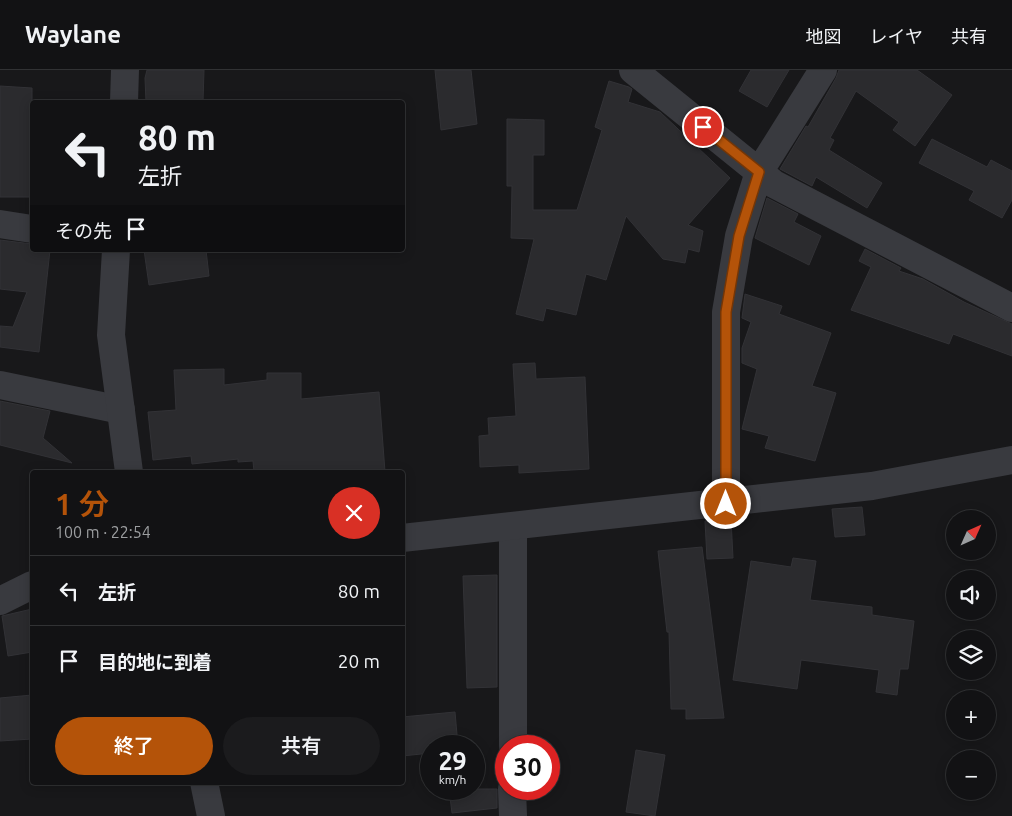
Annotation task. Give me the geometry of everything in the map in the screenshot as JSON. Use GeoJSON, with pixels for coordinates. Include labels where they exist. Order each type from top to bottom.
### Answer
{"type":"FeatureCollection","features":[{"type":"Feature","properties":{"kind":"street"},"geometry":{"type":"LineString","coordinates":[[124,100],[125,70]]}},
{"type":"Feature","properties":{"kind":"street"},"geometry":{"type":"LineString","coordinates":[[633,70],[774,184],[1012,308]]}},
{"type":"Feature","properties":{"kind":"street"},"geometry":{"type":"LineString","coordinates":[[726,504],[726,312],[739,236],[759,172],[823,70]]}},
{"type":"Feature","properties":{"kind":"street"},"geometry":{"type":"LineString","coordinates":[[0,224],[30,229]]}},
{"type":"Feature","properties":{"kind":"street"},"geometry":{"type":"LineString","coordinates":[[116,252],[111,335],[129,470]]}},
{"type":"Feature","properties":{"kind":"street"},"geometry":{"type":"LineString","coordinates":[[0,385],[121,410]]}},
{"type":"Feature","properties":{"kind":"street"},"geometry":{"type":"LineString","coordinates":[[405,538],[726,504],[872,486],[1012,460]]}},
{"type":"Feature","properties":{"kind":"street"},"geometry":{"type":"LineString","coordinates":[[513,527],[513,735]]}},
{"type":"Feature","properties":{"kind":"street"},"geometry":{"type":"LineString","coordinates":[[0,601],[30,586]]}},
{"type":"Feature","properties":{"kind":"street"},"geometry":{"type":"LineString","coordinates":[[205,785],[211,816]]}},
{"type":"Feature","properties":{"kind":"street"},"geometry":{"type":"LineString","coordinates":[[512,800],[513,816]]}},
{"type":"Feature","properties":{"kind":"building"},"geometry":{"type":"Polygon","coordinates":[[[147,70],[204,70],[203,100],[146,100],[145,78],[147,70]]]}},
{"type":"Feature","properties":{"kind":"building"},"geometry":{"type":"Polygon","coordinates":[[[435,70],[471,70],[477,124],[441,130],[435,70]]]}},
{"type":"Feature","properties":{"kind":"building"},"geometry":{"type":"Polygon","coordinates":[[[751,70],[789,70],[767,107],[739,91],[751,70]]]}},
{"type":"Feature","properties":{"kind":"building"},"geometry":{"type":"Polygon","coordinates":[[[839,70],[917,70],[952,95],[915,146],[893,130],[899,122],[856,91],[830,138],[834,140],[829,150],[882,183],[867,208],[816,177],[812,186],[780,169],[806,126],[808,127],[839,70]]]}},
{"type":"Feature","properties":{"kind":"building"},"geometry":{"type":"Polygon","coordinates":[[[609,81],[632,89],[628,102],[660,112],[730,178],[688,225],[703,231],[699,252],[688,249],[685,263],[663,259],[626,216],[606,280],[586,274],[576,315],[546,308],[543,321],[516,314],[534,239],[511,238],[512,186],[507,186],[507,119],[544,120],[544,155],[533,155],[533,210],[577,210],[602,130],[595,127],[609,81]]]}},
{"type":"Feature","properties":{"kind":"building"},"geometry":{"type":"Polygon","coordinates":[[[0,86],[32,88],[32,100],[30,100],[30,197],[0,197],[0,86]]]}},
{"type":"Feature","properties":{"kind":"building"},"geometry":{"type":"Polygon","coordinates":[[[932,139],[987,167],[991,160],[1012,171],[1012,200],[1002,218],[969,200],[974,191],[919,163],[932,139]]]}},
{"type":"Feature","properties":{"kind":"building"},"geometry":{"type":"Polygon","coordinates":[[[767,198],[798,214],[794,222],[821,236],[809,265],[755,238],[767,198]]]}},
{"type":"Feature","properties":{"kind":"building"},"geometry":{"type":"Polygon","coordinates":[[[0,240],[30,244],[30,252],[50,252],[39,352],[0,347],[0,326],[13,327],[27,292],[0,289],[0,240]]]}},
{"type":"Feature","properties":{"kind":"building"},"geometry":{"type":"Polygon","coordinates":[[[865,249],[901,268],[899,271],[923,279],[964,302],[1012,324],[1012,356],[953,334],[949,344],[851,310],[871,267],[859,261],[865,249]]]}},
{"type":"Feature","properties":{"kind":"building"},"geometry":{"type":"Polygon","coordinates":[[[144,252],[206,252],[209,276],[149,285],[144,252]]]}},
{"type":"Feature","properties":{"kind":"building"},"geometry":{"type":"Polygon","coordinates":[[[745,294],[782,306],[779,314],[831,333],[812,386],[836,393],[815,461],[765,448],[769,436],[742,429],[757,369],[742,363],[742,348],[751,322],[742,318],[745,294]]]}},
{"type":"Feature","properties":{"kind":"building"},"geometry":{"type":"Polygon","coordinates":[[[535,363],[536,379],[585,377],[589,469],[519,473],[519,465],[480,467],[479,436],[489,435],[488,418],[516,416],[513,364],[535,363]]]}},
{"type":"Feature","properties":{"kind":"building"},"geometry":{"type":"Polygon","coordinates":[[[224,369],[224,385],[267,380],[267,373],[301,373],[301,399],[379,392],[385,470],[254,470],[253,461],[238,462],[238,459],[192,464],[191,456],[153,460],[148,412],[176,410],[174,370],[224,369]]]}},
{"type":"Feature","properties":{"kind":"building"},"geometry":{"type":"Polygon","coordinates":[[[0,401],[50,411],[43,438],[72,463],[0,445],[0,401]]]}},
{"type":"Feature","properties":{"kind":"building"},"geometry":{"type":"Polygon","coordinates":[[[862,507],[865,535],[835,537],[832,509],[862,507]]]}},
{"type":"Feature","properties":{"kind":"building"},"geometry":{"type":"Polygon","coordinates":[[[731,519],[733,558],[707,559],[705,521],[731,519]]]}},
{"type":"Feature","properties":{"kind":"building"},"geometry":{"type":"Polygon","coordinates":[[[702,547],[724,718],[686,719],[686,709],[671,709],[669,632],[667,632],[658,551],[702,547]]]}},
{"type":"Feature","properties":{"kind":"building"},"geometry":{"type":"Polygon","coordinates":[[[793,558],[816,561],[810,600],[872,607],[872,615],[914,621],[908,669],[900,669],[897,695],[876,692],[879,670],[801,660],[797,689],[733,680],[751,561],[791,567],[793,558]]]}},
{"type":"Feature","properties":{"kind":"building"},"geometry":{"type":"Polygon","coordinates":[[[497,575],[497,687],[467,688],[463,576],[497,575]]]}},
{"type":"Feature","properties":{"kind":"building"},"geometry":{"type":"Polygon","coordinates":[[[30,609],[30,652],[8,656],[2,616],[30,609]]]}},
{"type":"Feature","properties":{"kind":"building"},"geometry":{"type":"Polygon","coordinates":[[[30,695],[30,739],[0,741],[0,698],[30,695]]]}},
{"type":"Feature","properties":{"kind":"building"},"geometry":{"type":"Polygon","coordinates":[[[455,712],[457,735],[420,735],[420,754],[405,756],[405,717],[455,712]]]}},
{"type":"Feature","properties":{"kind":"building"},"geometry":{"type":"Polygon","coordinates":[[[636,750],[665,755],[655,816],[626,812],[636,750]]]}},
{"type":"Feature","properties":{"kind":"building"},"geometry":{"type":"Polygon","coordinates":[[[485,789],[495,789],[497,808],[452,813],[450,800],[485,800],[485,789]]]}},
{"type":"Feature","properties":{"kind":"route"},"geometry":{"type":"LineString","coordinates":[[703,127],[759,172],[739,236],[726,312],[726,504]]}}]}
